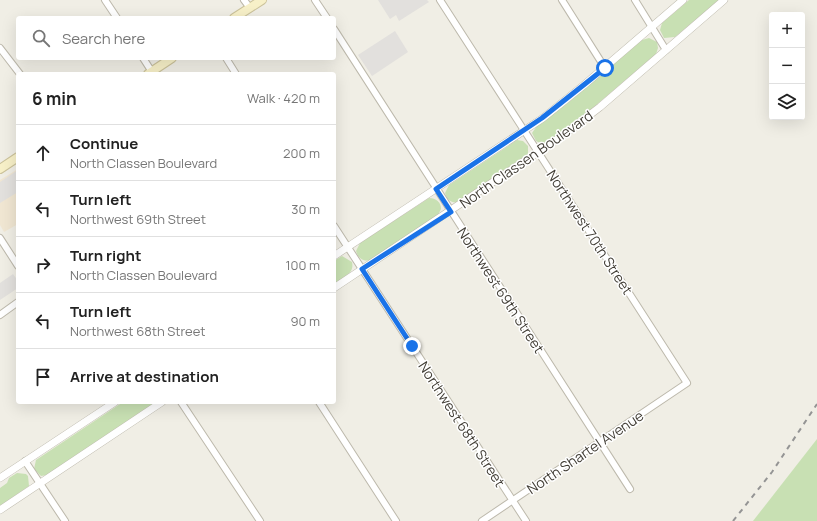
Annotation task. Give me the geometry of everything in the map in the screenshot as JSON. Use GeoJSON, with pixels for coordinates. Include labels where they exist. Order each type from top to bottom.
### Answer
{"type":"FeatureCollection","features":[{"type":"Feature","properties":{"kind":"main road"},"geometry":{"type":"LineString","coordinates":[[237,16],[262,0]]}},
{"type":"Feature","properties":{"kind":"main road"},"geometry":{"type":"LineString","coordinates":[[151,72],[169,60]]}},
{"type":"Feature","properties":{"kind":"main road"},"geometry":{"type":"LineString","coordinates":[[0,169],[16,159]]}},
{"type":"Feature","properties":{"kind":"street"},"geometry":{"type":"LineString","coordinates":[[105,0],[116,16]]}},
{"type":"Feature","properties":{"kind":"street"},"geometry":{"type":"LineString","coordinates":[[244,0],[250,8]]}},
{"type":"Feature","properties":{"kind":"street"},"geometry":{"type":"LineString","coordinates":[[315,0],[326,16]]}},
{"type":"Feature","properties":{"kind":"street","name":"Northwest 70th Street"},"geometry":{"type":"LineString","coordinates":[[440,0],[687,383]]}},
{"type":"Feature","properties":{"kind":"street"},"geometry":{"type":"LineString","coordinates":[[562,0],[605,68]]}},
{"type":"Feature","properties":{"kind":"street"},"geometry":{"type":"LineString","coordinates":[[635,0],[666,50]]}},
{"type":"Feature","properties":{"kind":"street","name":"North Classen Boulevard"},"geometry":{"type":"LineString","coordinates":[[336,255],[524,131],[605,68],[683,0]]}},
{"type":"Feature","properties":{"kind":"street","name":"North Classen Boulevard"},"geometry":{"type":"LineString","coordinates":[[336,287],[538,154],[600,107],[724,0]]}},
{"type":"Feature","properties":{"kind":"street","name":"Northwest 69th Street"},"geometry":{"type":"LineString","coordinates":[[336,32],[630,488]]}},
{"type":"Feature","properties":{"kind":"street"},"geometry":{"type":"LineString","coordinates":[[0,48],[18,72]]}},
{"type":"Feature","properties":{"kind":"street"},"geometry":{"type":"LineString","coordinates":[[144,60],[150,72]]}},
{"type":"Feature","properties":{"kind":"street"},"geometry":{"type":"LineString","coordinates":[[227,60],[235,72]]}},
{"type":"Feature","properties":{"kind":"street","name":"Northwest 68th Street"},"geometry":{"type":"LineString","coordinates":[[336,229],[526,521]]}},
{"type":"Feature","properties":{"kind":"street"},"geometry":{"type":"LineString","coordinates":[[0,238],[16,263]]}},
{"type":"Feature","properties":{"kind":"street"},"geometry":{"type":"LineString","coordinates":[[0,314],[16,303]]}},
{"type":"Feature","properties":{"kind":"street","name":"North Shartel Avenue"},"geometry":{"type":"LineString","coordinates":[[482,521],[687,383]]}},
{"type":"Feature","properties":{"kind":"street"},"geometry":{"type":"LineString","coordinates":[[0,478],[112,404]]}},
{"type":"Feature","properties":{"kind":"street"},"geometry":{"type":"LineString","coordinates":[[0,510],[159,404]]}},
{"type":"Feature","properties":{"kind":"street"},"geometry":{"type":"LineString","coordinates":[[182,404],[260,521]]}},
{"type":"Feature","properties":{"kind":"street"},"geometry":{"type":"LineString","coordinates":[[320,404],[396,521]]}},
{"type":"Feature","properties":{"kind":"street"},"geometry":{"type":"LineString","coordinates":[[25,461],[65,521]]}},
{"type":"Feature","properties":{"kind":"shaded area"},"geometry":{"type":"Polygon","coordinates":[[[378,0],[427,0],[429,2],[399,21],[396,15],[390,19],[378,0]]]}},
{"type":"Feature","properties":{"kind":"shaded area"},"geometry":{"type":"Polygon","coordinates":[[[395,31],[408,52],[372,76],[358,55],[395,31]]]}},
{"type":"Feature","properties":{"kind":"shaded area"},"geometry":{"type":"Polygon","coordinates":[[[16,170],[16,225],[4,232],[0,225],[0,180],[16,170]]]}},
{"type":"Feature","properties":{"kind":"shaded area"},"geometry":{"type":"Polygon","coordinates":[[[16,171],[16,193],[0,203],[0,182],[16,171]]]}},
{"type":"Feature","properties":{"kind":"shaded area"},"geometry":{"type":"Polygon","coordinates":[[[13,274],[16,278],[16,289],[0,300],[0,283],[13,274]]]}},
{"type":"Feature","properties":{"kind":"green space"},"geometry":{"type":"Polygon","coordinates":[[[689,0],[719,0],[675,37],[664,38],[660,30],[662,23],[689,0]]]}},
{"type":"Feature","properties":{"kind":"green space"},"geometry":{"type":"Polygon","coordinates":[[[649,38],[657,42],[658,48],[656,54],[588,112],[548,142],[542,144],[536,141],[532,133],[537,126],[569,102],[642,40],[649,38]]]}},
{"type":"Feature","properties":{"kind":"green space"},"geometry":{"type":"Polygon","coordinates":[[[517,140],[523,141],[528,146],[528,155],[459,202],[452,202],[447,198],[445,193],[449,185],[517,140]]]}},
{"type":"Feature","properties":{"kind":"green space"},"geometry":{"type":"Polygon","coordinates":[[[429,198],[439,202],[441,209],[438,215],[370,260],[363,260],[358,256],[356,251],[360,243],[429,198]]]}},
{"type":"Feature","properties":{"kind":"green space"},"geometry":{"type":"Polygon","coordinates":[[[342,256],[352,262],[352,270],[336,283],[336,260],[342,256]]]}},
{"type":"Feature","properties":{"kind":"green space"},"geometry":{"type":"Polygon","coordinates":[[[120,404],[153,404],[47,475],[41,476],[34,469],[36,460],[120,404]]]}},
{"type":"Feature","properties":{"kind":"green space"},"geometry":{"type":"Polygon","coordinates":[[[817,439],[817,521],[753,521],[817,439]]]}},
{"type":"Feature","properties":{"kind":"green space"},"geometry":{"type":"Polygon","coordinates":[[[17,473],[26,474],[28,476],[29,486],[0,506],[0,488],[7,483],[9,478],[17,473]]]}},
{"type":"Feature","properties":{"kind":"railway"},"geometry":{"type":"LineString","coordinates":[[733,521],[772,472],[817,404]]}},
{"type":"Feature","properties":{"kind":"route"},"geometry":{"type":"LineString","coordinates":[[412,346],[362,269],[451,212],[436,189],[524,131],[605,68]]}}]}
